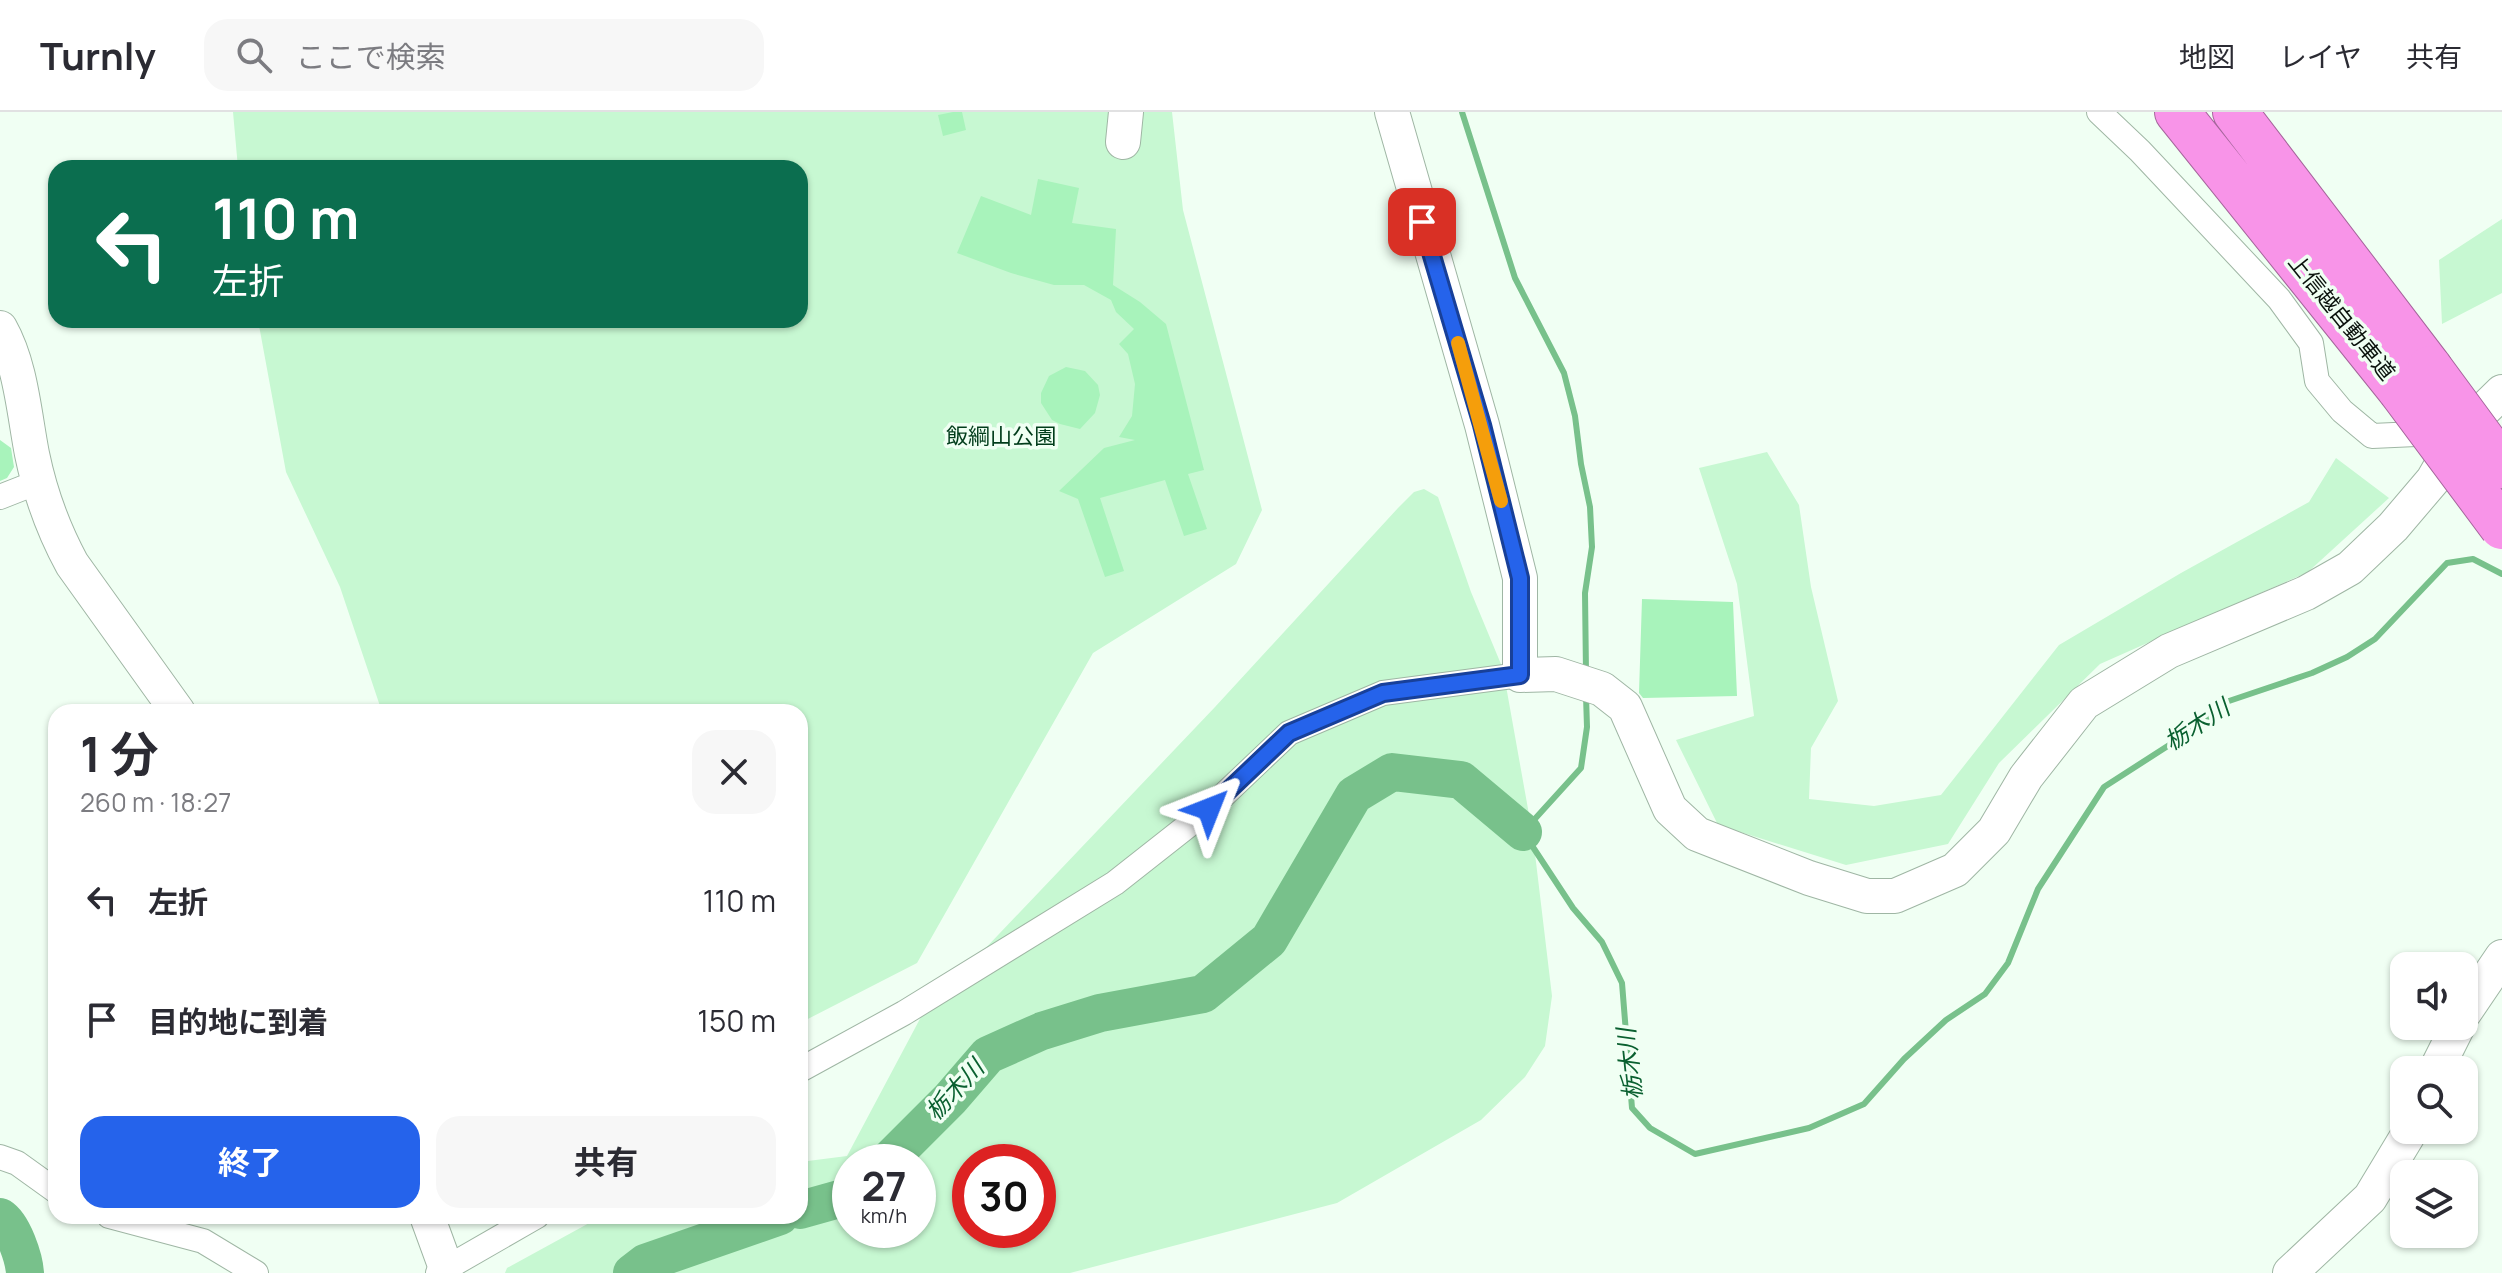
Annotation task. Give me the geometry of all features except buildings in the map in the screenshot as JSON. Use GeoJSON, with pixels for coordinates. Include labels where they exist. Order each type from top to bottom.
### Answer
{"type":"FeatureCollection","features":[{"type":"Feature","properties":{"kind":"highway","name":"上信越自動車道"},"geometry":{"type":"LineString","coordinates":[[2177,112],[2415,379],[2502,466]]}},
{"type":"Feature","properties":{"kind":"highway","name":"上信越自動車道"},"geometry":{"type":"LineString","coordinates":[[2235,112],[2415,379],[2502,527]]}},
{"type":"Feature","properties":{"kind":"street"},"geometry":{"type":"LineString","coordinates":[[1392,112],[1482,425],[1520,578],[1520,675]]}},
{"type":"Feature","properties":{"kind":"street"},"geometry":{"type":"LineString","coordinates":[[2099,112],[2140,151],[2279,299],[2311,343],[2317,381],[2342,411],[2372,436],[2460,433]]}},
{"type":"Feature","properties":{"kind":"street"},"geometry":{"type":"LineString","coordinates":[[0,328],[17,376],[38,482],[60,541],[72,564],[172,704]]}},
{"type":"Feature","properties":{"kind":"street"},"geometry":{"type":"LineString","coordinates":[[808,1066],[904,1013],[1115,883],[1209,809],[1289,733],[1383,693],[1520,675],[1556,674],[1602,689],[1625,707],[1670,809],[1697,834],[1809,878],[1867,896],[1895,896],[1955,870],[1994,831],[2026,777],[2084,703],[2169,651],[2306,593],[2350,568],[2393,527],[2433,480],[2460,433],[2502,392]]}},
{"type":"Feature","properties":{"kind":"street"},"geometry":{"type":"LineString","coordinates":[[0,497],[38,482]]}},
{"type":"Feature","properties":{"kind":"street"},"geometry":{"type":"LineString","coordinates":[[2478,992],[2502,957]]}},
{"type":"Feature","properties":{"kind":"street"},"geometry":{"type":"LineString","coordinates":[[2290,1273],[2370,1198],[2403,1144]]}},
{"type":"Feature","properties":{"kind":"street"},"geometry":{"type":"LineString","coordinates":[[0,1157],[17,1163],[48,1185]]}},
{"type":"Feature","properties":{"kind":"street"},"geometry":{"type":"LineString","coordinates":[[139,1224],[203,1241],[256,1273]]}},
{"type":"Feature","properties":{"kind":"street"},"geometry":{"type":"LineString","coordinates":[[429,1224],[442,1270],[523,1224]]}},
{"type":"Feature","properties":{"kind":"green space","name":"飯綱山公園"},"geometry":{"type":"Polygon","coordinates":[[[233,112],[1172,112],[1183,210],[1262,510],[1236,564],[1093,653],[917,963],[808,1019],[808,704],[379,704],[340,587],[286,472],[259,328],[808,328],[808,160],[237,160],[233,112]]]}},
{"type":"Feature","properties":{"kind":"green space"},"geometry":{"type":"Polygon","coordinates":[[[2502,219],[2502,293],[2442,324],[2439,260],[2502,219]]]}},
{"type":"Feature","properties":{"kind":"green space"},"geometry":{"type":"Polygon","coordinates":[[[1767,452],[1799,505],[1811,587],[1838,701],[1811,748],[1809,799],[1874,806],[1941,795],[2059,645],[2309,502],[2336,458],[2389,498],[2308,572],[2100,664],[1999,763],[1948,844],[1846,865],[1718,825],[1676,740],[1754,716],[1737,584],[1699,468],[1767,452]]]}},
{"type":"Feature","properties":{"kind":"green space"},"geometry":{"type":"Polygon","coordinates":[[[1424,489],[1438,497],[1471,592],[1503,669],[1533,837],[1552,996],[1545,1046],[1525,1077],[1481,1120],[1337,1203],[1070,1273],[505,1273],[507,1268],[587,1224],[808,1224],[808,1161],[832,1158],[832,1248],[936,1248],[936,1144],[853,1144],[922,1015],[1414,492],[1424,489]]]}},
{"type":"Feature","properties":{"kind":"waterway"},"geometry":{"type":"LineString","coordinates":[[1462,112],[1515,278],[1564,373],[1575,416],[1590,507],[1592,547],[1585,593],[1586,673]]}},
{"type":"Feature","properties":{"kind":"waterway","name":"栃木川"},"geometry":{"type":"LineString","coordinates":[[1586,696],[1587,727],[1581,768],[1523,832],[1573,908],[1602,942],[1622,983],[1632,1108],[1650,1128],[1695,1154],[1809,1128],[1864,1104],[1904,1059],[1946,1020],[1985,994],[2008,963],[2038,889],[2104,787],[2205,722],[2226,702],[2312,673],[2347,657],[2375,639],[2447,563],[2473,559],[2502,574]]}},
{"type":"Feature","properties":{"kind":"waterway","name":"栃木川"},"geometry":{"type":"LineString","coordinates":[[905,1144],[988,1055],[1042,1031],[1100,1013],[1203,994],[1269,940],[1354,795],[1392,772],[1461,780],[1523,832]]}},
{"type":"Feature","properties":{"kind":"waterway","name":"栃木川"},"geometry":{"type":"LineString","coordinates":[[808,1208],[832,1201]]}},
{"type":"Feature","properties":{"kind":"waterway","name":"栃木川"},"geometry":{"type":"LineString","coordinates":[[0,1217],[17,1242],[25,1273]]}},
{"type":"Feature","properties":{"kind":"waterway","name":"栃木川"},"geometry":{"type":"LineString","coordinates":[[632,1273],[645,1263],[757,1224]]}},
{"type":"Feature","properties":{"kind":"slow traffic"},"geometry":{"type":"LineString","coordinates":[[1458,343],[1501,501]]}},
{"type":"Feature","properties":{"kind":"route"},"geometry":{"type":"LineString","coordinates":[[1209,809],[1289,733],[1383,693],[1520,675],[1520,578],[1482,425],[1422,222]]}}]}
